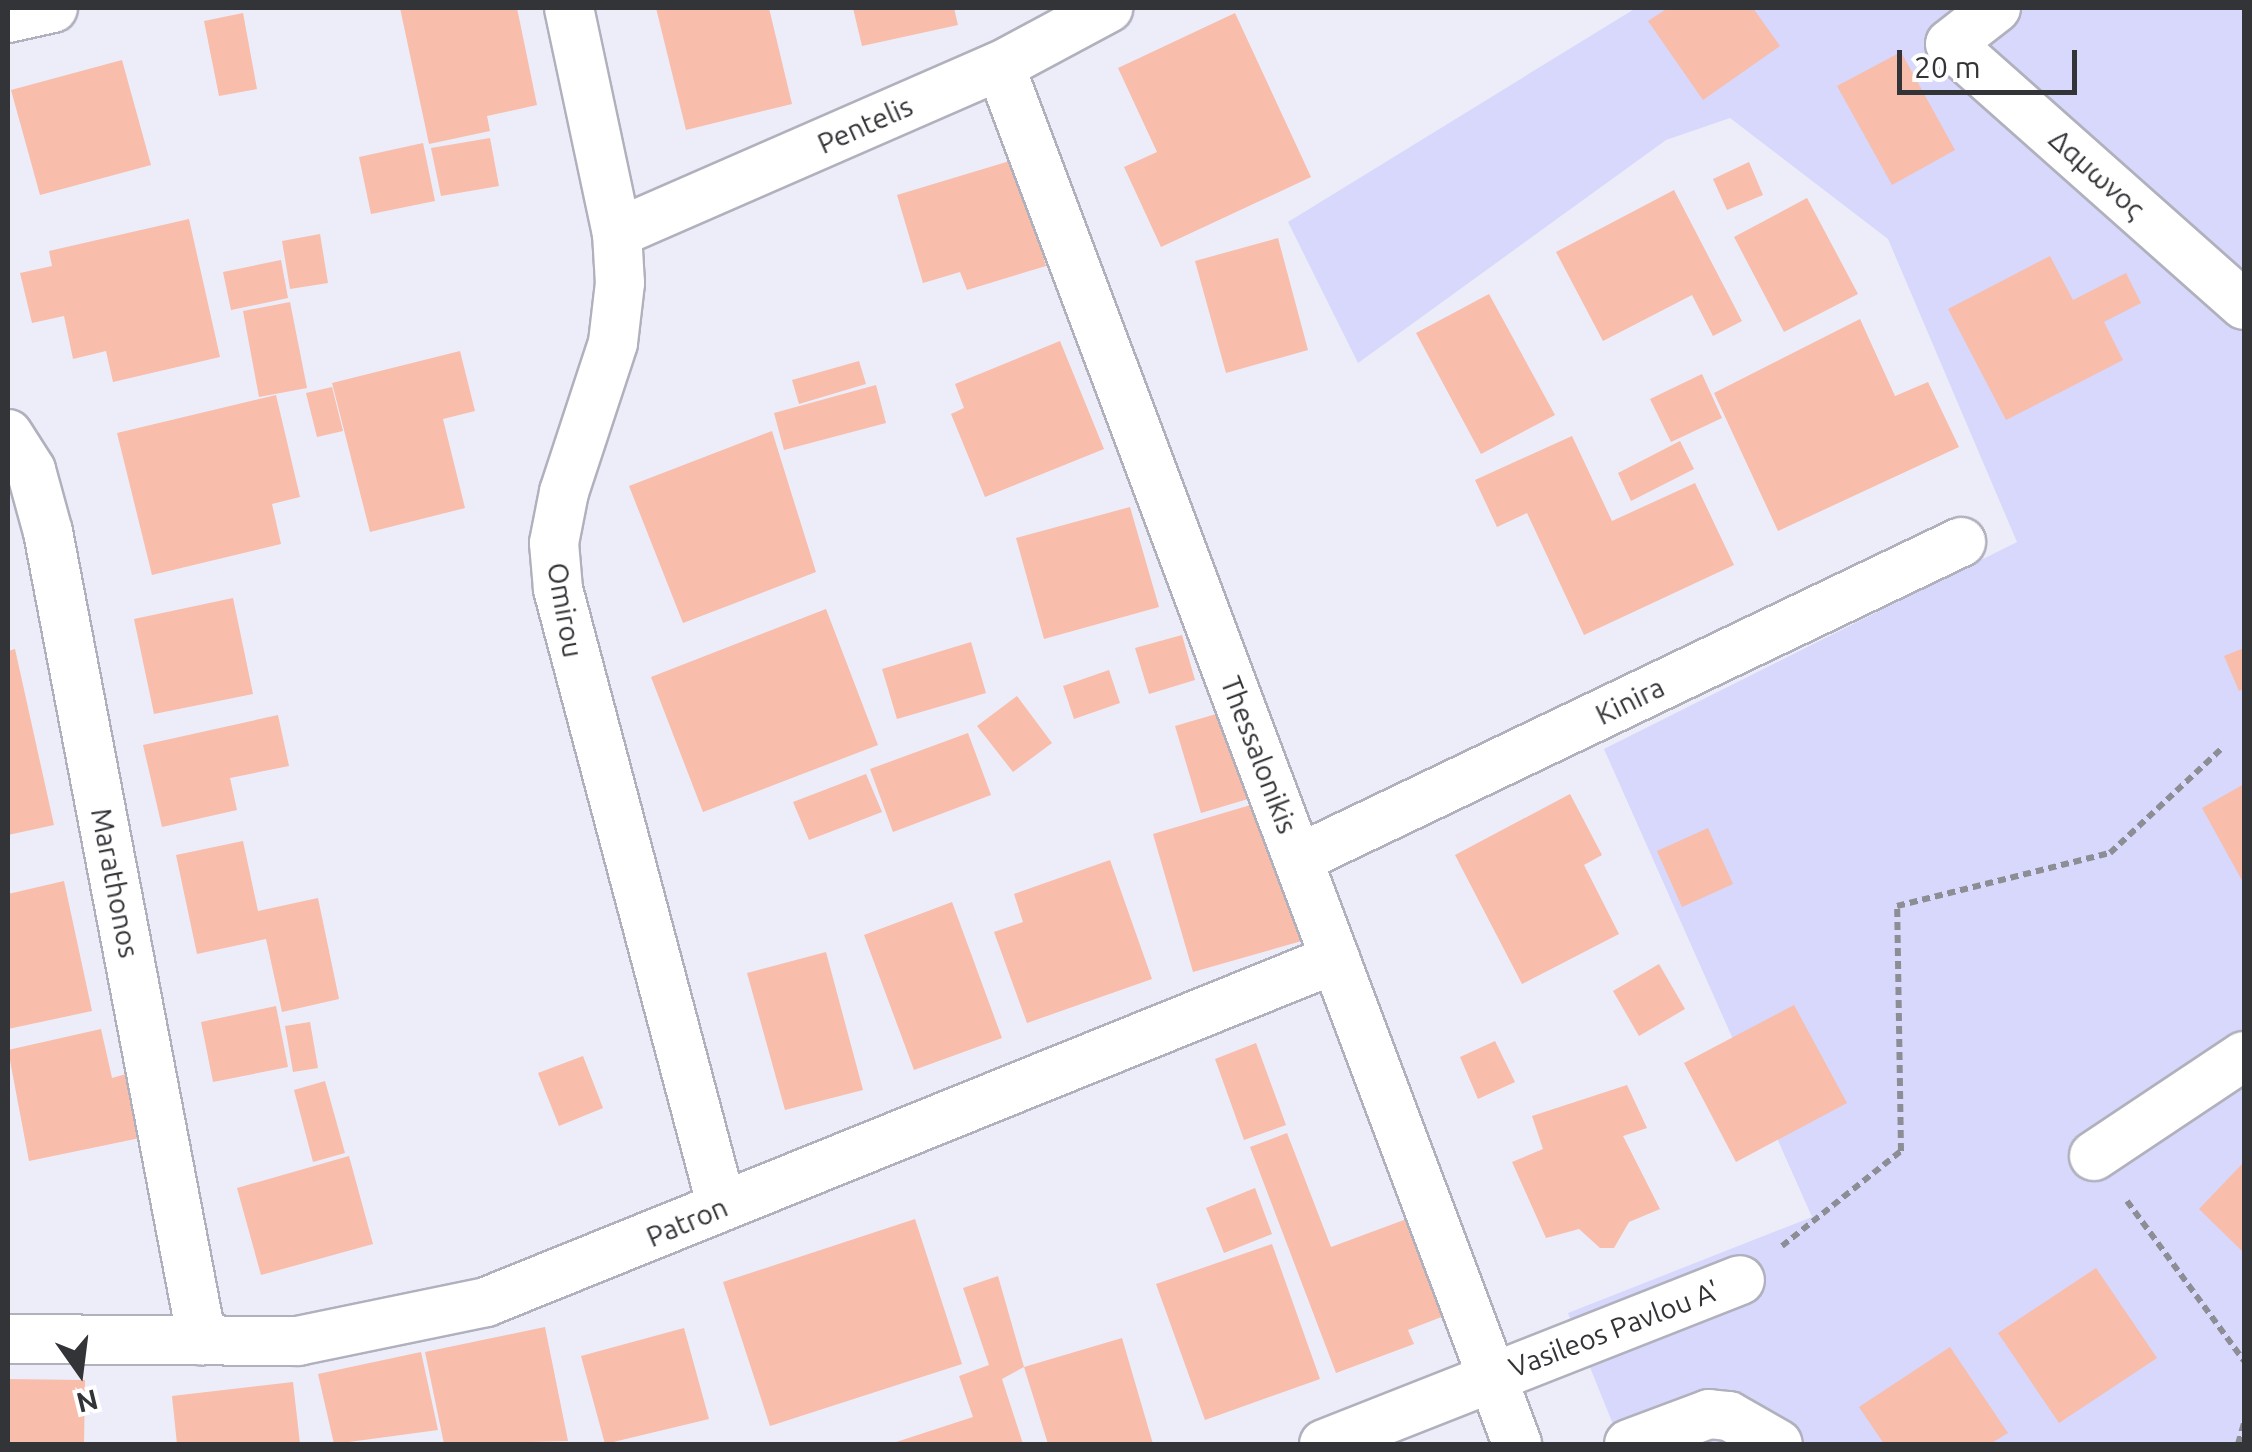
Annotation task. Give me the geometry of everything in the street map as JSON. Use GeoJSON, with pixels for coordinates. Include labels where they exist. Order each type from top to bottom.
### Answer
{"type":"FeatureCollection","features":[{"type":"Feature","properties":{"kind":"street"},"geometry":{"type":"LineString","coordinates":[[8,18],[53,8]]}},
{"type":"Feature","properties":{"kind":"street","name":"Omirou"},"geometry":{"type":"LineString","coordinates":[[569,8],[617,233],[619,316],[564,492],[554,542],[558,589],[722,1207]]}},
{"type":"Feature","properties":{"kind":"street","name":"Pentelis"},"geometry":{"type":"LineString","coordinates":[[617,233],[1000,66],[1108,8]]}},
{"type":"Feature","properties":{"kind":"street","name":"Δαμωνος"},"geometry":{"type":"LineString","coordinates":[[1996,8],[1950,44],[2244,305]]}},
{"type":"Feature","properties":{"kind":"street","name":"Thessalonikis"},"geometry":{"type":"LineString","coordinates":[[1000,66],[1298,859],[1488,1379],[1517,1444]]}},
{"type":"Feature","properties":{"kind":"street","name":"Marathonos"},"geometry":{"type":"LineString","coordinates":[[8,434],[31,470],[48,532],[202,1340]]}},
{"type":"Feature","properties":{"kind":"street","name":"Kinira"},"geometry":{"type":"LineString","coordinates":[[1298,859],[1961,542]]}},
{"type":"Feature","properties":{"kind":"street","name":"Patron"},"geometry":{"type":"LineString","coordinates":[[8,1339],[298,1340],[424,1318],[584,1266],[1335,959]]}},
{"type":"Feature","properties":{"kind":"street"},"geometry":{"type":"LineString","coordinates":[[2094,1156],[2244,1056]]}},
{"type":"Feature","properties":{"kind":"street","name":"Vasileos Pavlou A'"},"geometry":{"type":"LineString","coordinates":[[1324,1444],[1740,1280]]}},
{"type":"Feature","properties":{"kind":"street"},"geometry":{"type":"LineString","coordinates":[[1629,1444],[1709,1414],[1730,1416],[1778,1444]]}},
{"type":"Feature","properties":{"kind":"path"},"geometry":{"type":"LineString","coordinates":[[1740,1280],[1901,1151],[1897,906],[2110,853],[2221,749]]}},
{"type":"Feature","properties":{"kind":"path"},"geometry":{"type":"LineString","coordinates":[[2094,1156],[2244,1362]]}},
{"type":"Feature","properties":{"kind":"path"},"geometry":{"type":"LineString","coordinates":[[2238,1444],[2244,1422]]}},
{"type":"Feature","properties":{"kind":"shaded area"},"geometry":{"type":"Polygon","coordinates":[[[1636,8],[2244,8],[2244,1444],[1621,1444],[1568,1313],[1812,1217],[1604,749],[2017,542],[1888,239],[1730,118],[1666,140],[1358,363],[1288,222],[1636,8]]]}},
{"type":"Feature","properties":{"kind":"building"},"geometry":{"type":"Polygon","coordinates":[[[400,8],[517,8],[537,105],[487,116],[490,131],[429,144],[400,8]]]}},
{"type":"Feature","properties":{"kind":"building"},"geometry":{"type":"Polygon","coordinates":[[[656,8],[769,8],[792,104],[686,130],[656,8]]]}},
{"type":"Feature","properties":{"kind":"building"},"geometry":{"type":"Polygon","coordinates":[[[853,8],[954,8],[958,25],[862,46],[853,8]]]}},
{"type":"Feature","properties":{"kind":"building"},"geometry":{"type":"Polygon","coordinates":[[[1668,8],[1753,8],[1780,46],[1703,100],[1648,21],[1668,8]]]}},
{"type":"Feature","properties":{"kind":"building"},"geometry":{"type":"Polygon","coordinates":[[[243,13],[257,89],[219,96],[204,21],[243,13]]]}},
{"type":"Feature","properties":{"kind":"building"},"geometry":{"type":"Polygon","coordinates":[[[1235,13],[1311,177],[1161,247],[1124,167],[1157,152],[1118,68],[1235,13]]]}},
{"type":"Feature","properties":{"kind":"building"},"geometry":{"type":"Polygon","coordinates":[[[1901,52],[1955,150],[1892,185],[1837,86],[1901,52]]]}},
{"type":"Feature","properties":{"kind":"building"},"geometry":{"type":"Polygon","coordinates":[[[122,60],[151,165],[40,195],[11,90],[122,60]]]}},
{"type":"Feature","properties":{"kind":"building"},"geometry":{"type":"Polygon","coordinates":[[[490,138],[499,186],[441,196],[431,148],[490,138]]]}},
{"type":"Feature","properties":{"kind":"building"},"geometry":{"type":"Polygon","coordinates":[[[423,143],[435,201],[371,214],[359,157],[423,143]]]}},
{"type":"Feature","properties":{"kind":"building"},"geometry":{"type":"Polygon","coordinates":[[[1013,160],[1046,266],[967,290],[960,272],[923,283],[897,195],[1013,160]]]}},
{"type":"Feature","properties":{"kind":"building"},"geometry":{"type":"Polygon","coordinates":[[[1749,162],[1763,195],[1727,210],[1713,179],[1749,162]]]}},
{"type":"Feature","properties":{"kind":"building"},"geometry":{"type":"Polygon","coordinates":[[[1674,190],[1742,321],[1713,336],[1692,295],[1603,341],[1556,252],[1674,190]]]}},
{"type":"Feature","properties":{"kind":"building"},"geometry":{"type":"Polygon","coordinates":[[[1807,198],[1858,294],[1784,332],[1734,237],[1807,198]]]}},
{"type":"Feature","properties":{"kind":"building"},"geometry":{"type":"Polygon","coordinates":[[[189,219],[220,357],[113,382],[106,351],[73,359],[64,316],[32,323],[20,273],[52,266],[49,251],[189,219]]]}},
{"type":"Feature","properties":{"kind":"building"},"geometry":{"type":"Polygon","coordinates":[[[320,234],[328,283],[290,289],[282,241],[320,234]]]}},
{"type":"Feature","properties":{"kind":"building"},"geometry":{"type":"Polygon","coordinates":[[[1278,238],[1308,350],[1226,373],[1195,261],[1278,238]]]}},
{"type":"Feature","properties":{"kind":"building"},"geometry":{"type":"Polygon","coordinates":[[[2050,256],[2073,300],[2126,273],[2141,303],[2104,322],[2123,360],[2006,420],[1948,309],[2050,256]]]}},
{"type":"Feature","properties":{"kind":"building"},"geometry":{"type":"Polygon","coordinates":[[[281,260],[288,298],[231,310],[223,272],[281,260]]]}},
{"type":"Feature","properties":{"kind":"building"},"geometry":{"type":"Polygon","coordinates":[[[1489,294],[1555,415],[1481,454],[1416,333],[1489,294]]]}},
{"type":"Feature","properties":{"kind":"building"},"geometry":{"type":"Polygon","coordinates":[[[290,302],[307,388],[259,397],[243,311],[290,302]]]}},
{"type":"Feature","properties":{"kind":"building"},"geometry":{"type":"Polygon","coordinates":[[[1860,319],[1895,396],[1928,382],[1959,447],[1778,531],[1714,393],[1860,319]]]}},
{"type":"Feature","properties":{"kind":"building"},"geometry":{"type":"Polygon","coordinates":[[[1060,341],[1104,449],[985,497],[951,414],[964,408],[955,384],[1060,341]]]}},
{"type":"Feature","properties":{"kind":"building"},"geometry":{"type":"Polygon","coordinates":[[[460,351],[475,411],[443,419],[465,508],[370,532],[332,383],[460,351]]]}},
{"type":"Feature","properties":{"kind":"building"},"geometry":{"type":"Polygon","coordinates":[[[859,361],[866,384],[799,404],[792,380],[859,361]]]}},
{"type":"Feature","properties":{"kind":"building"},"geometry":{"type":"Polygon","coordinates":[[[1702,374],[1722,418],[1671,442],[1650,399],[1702,374]]]}},
{"type":"Feature","properties":{"kind":"building"},"geometry":{"type":"Polygon","coordinates":[[[876,385],[886,423],[784,450],[774,413],[876,385]]]}},
{"type":"Feature","properties":{"kind":"building"},"geometry":{"type":"Polygon","coordinates":[[[332,387],[343,431],[317,437],[306,393],[332,387]]]}},
{"type":"Feature","properties":{"kind":"building"},"geometry":{"type":"Polygon","coordinates":[[[276,395],[300,497],[272,504],[281,544],[152,575],[117,433],[276,395]]]}},
{"type":"Feature","properties":{"kind":"building"},"geometry":{"type":"Polygon","coordinates":[[[772,431],[816,572],[683,623],[629,486],[772,431]]]}},
{"type":"Feature","properties":{"kind":"building"},"geometry":{"type":"Polygon","coordinates":[[[1572,436],[1612,521],[1695,483],[1734,565],[1584,635],[1527,513],[1497,527],[1475,480],[1572,436]]]}},
{"type":"Feature","properties":{"kind":"building"},"geometry":{"type":"Polygon","coordinates":[[[1680,441],[1694,469],[1631,501],[1618,473],[1680,441]]]}},
{"type":"Feature","properties":{"kind":"building"},"geometry":{"type":"Polygon","coordinates":[[[1130,507],[1159,607],[1044,639],[1016,538],[1130,507]]]}},
{"type":"Feature","properties":{"kind":"building"},"geometry":{"type":"Polygon","coordinates":[[[233,598],[253,694],[154,714],[134,619],[233,598]]]}},
{"type":"Feature","properties":{"kind":"building"},"geometry":{"type":"Polygon","coordinates":[[[826,609],[878,745],[703,812],[651,677],[826,609]]]}},
{"type":"Feature","properties":{"kind":"building"},"geometry":{"type":"Polygon","coordinates":[[[1182,635],[1195,680],[1149,694],[1135,648],[1182,635]]]}},
{"type":"Feature","properties":{"kind":"building"},"geometry":{"type":"Polygon","coordinates":[[[971,642],[986,693],[897,719],[882,669],[971,642]]]}},
{"type":"Feature","properties":{"kind":"building"},"geometry":{"type":"Polygon","coordinates":[[[2244,648],[2244,689],[2239,691],[2224,656],[2244,648]]]}},
{"type":"Feature","properties":{"kind":"building"},"geometry":{"type":"Polygon","coordinates":[[[15,649],[54,825],[8,835],[8,651],[15,649]]]}},
{"type":"Feature","properties":{"kind":"building"},"geometry":{"type":"Polygon","coordinates":[[[1109,670],[1120,703],[1074,719],[1063,686],[1109,670]]]}},
{"type":"Feature","properties":{"kind":"building"},"geometry":{"type":"Polygon","coordinates":[[[1017,696],[1052,743],[1013,772],[977,726],[1017,696]]]}},
{"type":"Feature","properties":{"kind":"building"},"geometry":{"type":"Polygon","coordinates":[[[1223,712],[1248,799],[1201,813],[1175,726],[1223,712]]]}},
{"type":"Feature","properties":{"kind":"building"},"geometry":{"type":"Polygon","coordinates":[[[278,715],[289,766],[230,778],[237,810],[162,827],[143,745],[278,715]]]}},
{"type":"Feature","properties":{"kind":"building"},"geometry":{"type":"Polygon","coordinates":[[[968,733],[991,795],[893,832],[870,769],[968,733]]]}},
{"type":"Feature","properties":{"kind":"building"},"geometry":{"type":"Polygon","coordinates":[[[866,774],[882,812],[809,840],[793,802],[866,774]]]}},
{"type":"Feature","properties":{"kind":"building"},"geometry":{"type":"Polygon","coordinates":[[[2244,784],[2244,884],[2202,808],[2244,784]]]}},
{"type":"Feature","properties":{"kind":"building"},"geometry":{"type":"Polygon","coordinates":[[[1570,794],[1602,855],[1584,865],[1619,934],[1522,984],[1455,855],[1570,794]]]}},
{"type":"Feature","properties":{"kind":"building"},"geometry":{"type":"Polygon","coordinates":[[[1264,801],[1305,940],[1193,972],[1153,834],[1264,801]]]}},
{"type":"Feature","properties":{"kind":"building"},"geometry":{"type":"Polygon","coordinates":[[[1708,828],[1733,884],[1682,907],[1657,851],[1708,828]]]}},
{"type":"Feature","properties":{"kind":"building"},"geometry":{"type":"Polygon","coordinates":[[[243,841],[258,911],[318,898],[339,999],[282,1012],[266,939],[197,954],[176,855],[243,841]]]}},
{"type":"Feature","properties":{"kind":"building"},"geometry":{"type":"Polygon","coordinates":[[[1110,860],[1152,979],[1027,1023],[994,932],[1023,922],[1014,894],[1110,860]]]}},
{"type":"Feature","properties":{"kind":"building"},"geometry":{"type":"Polygon","coordinates":[[[64,881],[92,1011],[8,1029],[8,894],[64,881]]]}},
{"type":"Feature","properties":{"kind":"building"},"geometry":{"type":"Polygon","coordinates":[[[952,902],[1002,1038],[914,1070],[864,935],[952,902]]]}},
{"type":"Feature","properties":{"kind":"building"},"geometry":{"type":"Polygon","coordinates":[[[826,952],[863,1090],[785,1110],[747,973],[826,952]]]}},
{"type":"Feature","properties":{"kind":"building"},"geometry":{"type":"Polygon","coordinates":[[[1659,964],[1685,1009],[1639,1036],[1613,991],[1659,964]]]}},
{"type":"Feature","properties":{"kind":"building"},"geometry":{"type":"Polygon","coordinates":[[[1794,1005],[1847,1103],[1736,1162],[1684,1063],[1794,1005]]]}},
{"type":"Feature","properties":{"kind":"building"},"geometry":{"type":"Polygon","coordinates":[[[276,1006],[288,1067],[213,1082],[201,1022],[276,1006]]]}},
{"type":"Feature","properties":{"kind":"building"},"geometry":{"type":"Polygon","coordinates":[[[310,1022],[318,1068],[293,1072],[285,1026],[310,1022]]]}},
{"type":"Feature","properties":{"kind":"building"},"geometry":{"type":"Polygon","coordinates":[[[101,1029],[112,1078],[126,1074],[140,1138],[29,1161],[8,1050],[101,1029]]]}},
{"type":"Feature","properties":{"kind":"building"},"geometry":{"type":"Polygon","coordinates":[[[1495,1041],[1515,1082],[1478,1099],[1460,1057],[1495,1041]]]}},
{"type":"Feature","properties":{"kind":"building"},"geometry":{"type":"Polygon","coordinates":[[[1256,1043],[1286,1125],[1244,1140],[1215,1059],[1256,1043]]]}},
{"type":"Feature","properties":{"kind":"building"},"geometry":{"type":"Polygon","coordinates":[[[583,1056],[603,1108],[559,1126],[538,1073],[583,1056]]]}},
{"type":"Feature","properties":{"kind":"building"},"geometry":{"type":"Polygon","coordinates":[[[325,1081],[345,1153],[313,1162],[294,1090],[325,1081]]]}},
{"type":"Feature","properties":{"kind":"building"},"geometry":{"type":"Polygon","coordinates":[[[1627,1085],[1647,1128],[1623,1136],[1660,1209],[1629,1222],[1614,1248],[1600,1248],[1579,1229],[1546,1238],[1512,1162],[1543,1149],[1532,1116],[1627,1085]]]}},
{"type":"Feature","properties":{"kind":"building"},"geometry":{"type":"Polygon","coordinates":[[[1287,1133],[1331,1247],[1412,1217],[1449,1314],[1408,1330],[1414,1344],[1336,1373],[1250,1147],[1287,1133]]]}},
{"type":"Feature","properties":{"kind":"building"},"geometry":{"type":"Polygon","coordinates":[[[349,1156],[373,1244],[261,1275],[237,1188],[349,1156]]]}},
{"type":"Feature","properties":{"kind":"building"},"geometry":{"type":"Polygon","coordinates":[[[2244,1162],[2244,1253],[2199,1209],[2244,1162]]]}},
{"type":"Feature","properties":{"kind":"building"},"geometry":{"type":"Polygon","coordinates":[[[1255,1188],[1272,1234],[1224,1253],[1206,1208],[1255,1188]]]}},
{"type":"Feature","properties":{"kind":"building"},"geometry":{"type":"Polygon","coordinates":[[[915,1219],[962,1364],[770,1426],[723,1282],[915,1219]]]}},
{"type":"Feature","properties":{"kind":"building"},"geometry":{"type":"Polygon","coordinates":[[[1272,1244],[1320,1379],[1205,1420],[1156,1284],[1272,1244]]]}},
{"type":"Feature","properties":{"kind":"building"},"geometry":{"type":"Polygon","coordinates":[[[2096,1268],[2157,1358],[2059,1423],[1998,1333],[2096,1268]]]}},
{"type":"Feature","properties":{"kind":"building"},"geometry":{"type":"Polygon","coordinates":[[[998,1276],[1024,1367],[1002,1379],[1023,1444],[890,1444],[973,1417],[959,1376],[989,1365],[963,1288],[998,1276]]]}},
{"type":"Feature","properties":{"kind":"building"},"geometry":{"type":"Polygon","coordinates":[[[545,1327],[568,1441],[444,1444],[425,1352],[545,1327]]]}},
{"type":"Feature","properties":{"kind":"building"},"geometry":{"type":"Polygon","coordinates":[[[684,1328],[709,1419],[605,1444],[581,1356],[684,1328]]]}},
{"type":"Feature","properties":{"kind":"building"},"geometry":{"type":"Polygon","coordinates":[[[1122,1338],[1153,1444],[1048,1444],[1024,1367],[1122,1338]]]}},
{"type":"Feature","properties":{"kind":"building"},"geometry":{"type":"Polygon","coordinates":[[[1950,1347],[2008,1433],[1990,1444],[1884,1444],[1859,1407],[1950,1347]]]}},
{"type":"Feature","properties":{"kind":"building"},"geometry":{"type":"Polygon","coordinates":[[[421,1352],[438,1430],[334,1444],[318,1374],[421,1352]]]}},
{"type":"Feature","properties":{"kind":"building"},"geometry":{"type":"Polygon","coordinates":[[[8,1379],[85,1380],[84,1444],[8,1444],[8,1379]]]}},
{"type":"Feature","properties":{"kind":"building"},"geometry":{"type":"Polygon","coordinates":[[[293,1382],[300,1444],[177,1444],[172,1396],[293,1382]]]}}]}
